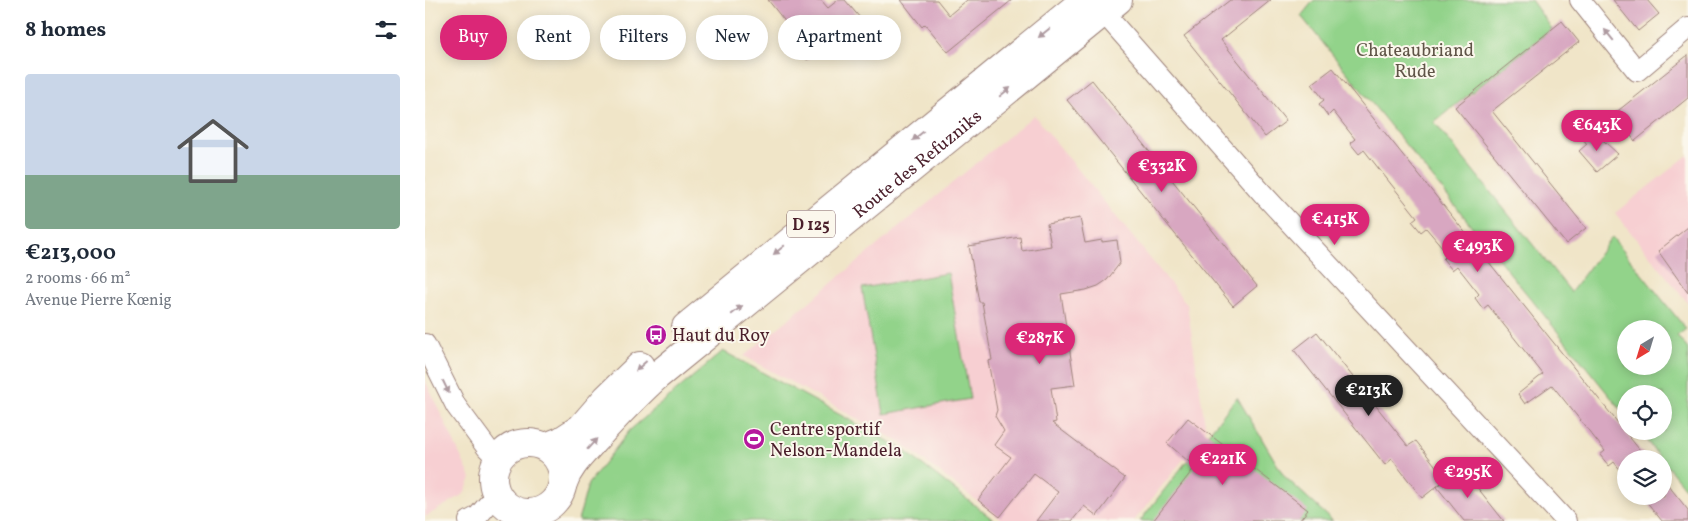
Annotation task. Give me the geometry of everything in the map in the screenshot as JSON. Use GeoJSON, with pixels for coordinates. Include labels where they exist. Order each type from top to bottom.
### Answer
{"type":"FeatureCollection","features":[{"type":"Feature","properties":{"kind":"main road","name":"Route des Refuzniks"},"geometry":{"type":"LineString","coordinates":[[546,447],[561,441],[581,428],[607,398],[660,349],[1093,5]]}},
{"type":"Feature","properties":{"kind":"main road","name":"Route des Refuzniks"},"geometry":{"type":"LineString","coordinates":[[563,483],[567,474],[587,449],[638,393],[1093,5]]}},
{"type":"Feature","properties":{"kind":"main road"},"geometry":{"type":"LineString","coordinates":[[526,443],[546,447],[560,466],[563,483],[555,502],[534,517],[503,507],[493,480],[494,469],[498,459],[505,451],[515,445],[526,443]]}},
{"type":"Feature","properties":{"kind":"street"},"geometry":{"type":"LineString","coordinates":[[1580,0],[1637,71],[1688,28]]}},
{"type":"Feature","properties":{"kind":"street"},"geometry":{"type":"LineString","coordinates":[[1093,5],[1263,194],[1566,521]]}},
{"type":"Feature","properties":{"kind":"street"},"geometry":{"type":"LineString","coordinates":[[425,344],[456,406],[487,448],[498,459]]}},
{"type":"Feature","properties":{"kind":"street"},"geometry":{"type":"LineString","coordinates":[[469,521],[477,516],[503,507]]}},
{"type":"Feature","properties":{"kind":"shaded area"},"geometry":{"type":"Polygon","coordinates":[[[1034,115],[1187,304],[1206,431],[1134,521],[1003,521],[901,443],[744,356],[1034,115]]]}},
{"type":"Feature","properties":{"kind":"shaded area"},"geometry":{"type":"Polygon","coordinates":[[[1688,155],[1688,303],[1615,213],[1688,155]]]}},
{"type":"Feature","properties":{"kind":"shaded area"},"geometry":{"type":"Polygon","coordinates":[[[425,380],[471,478],[464,494],[425,517],[425,380]]]}},
{"type":"Feature","properties":{"kind":"green space","name":"Chateaubriand Rude"},"geometry":{"type":"Polygon","coordinates":[[[1314,0],[1531,0],[1552,29],[1434,122],[1571,292],[1612,237],[1686,329],[1677,336],[1688,349],[1688,492],[1672,472],[1672,450],[1654,450],[1646,440],[1672,440],[1672,385],[1617,385],[1617,405],[1301,16],[1314,0]]]}},
{"type":"Feature","properties":{"kind":"green space"},"geometry":{"type":"Polygon","coordinates":[[[948,273],[970,399],[884,414],[862,288],[948,273]]]}},
{"type":"Feature","properties":{"kind":"green space","name":"Centre sportif Nelson-Mandela"},"geometry":{"type":"Polygon","coordinates":[[[723,351],[901,448],[995,521],[578,521],[588,484],[630,430],[723,351]]]}},
{"type":"Feature","properties":{"kind":"green space"},"geometry":{"type":"Polygon","coordinates":[[[1237,397],[1284,476],[1333,521],[1140,521],[1237,397]]]}},
{"type":"Feature","properties":{"kind":"building"},"geometry":{"type":"Polygon","coordinates":[[[768,0],[821,0],[828,8],[838,0],[845,0],[858,15],[780,15],[768,0]]]}},
{"type":"Feature","properties":{"kind":"building"},"geometry":{"type":"Polygon","coordinates":[[[901,0],[937,0],[949,15],[967,0],[1012,0],[948,52],[925,24],[922,27],[901,0]]]}},
{"type":"Feature","properties":{"kind":"building"},"geometry":{"type":"Polygon","coordinates":[[[1230,0],[1271,0],[1221,40],[1286,121],[1265,137],[1184,36],[1230,0]]]}},
{"type":"Feature","properties":{"kind":"building"},"geometry":{"type":"Polygon","coordinates":[[[1613,0],[1647,0],[1659,14],[1638,31],[1613,0]]]}},
{"type":"Feature","properties":{"kind":"building"},"geometry":{"type":"Polygon","coordinates":[[[1562,21],[1579,42],[1492,111],[1586,228],[1566,244],[1455,107],[1562,21]]]}},
{"type":"Feature","properties":{"kind":"building"},"geometry":{"type":"Polygon","coordinates":[[[1688,55],[1688,98],[1635,141],[1614,114],[1688,55]]]}},
{"type":"Feature","properties":{"kind":"building"},"geometry":{"type":"Polygon","coordinates":[[[1333,68],[1617,422],[1617,440],[1632,440],[1640,450],[1617,450],[1617,466],[1614,462],[1609,466],[1600,455],[1605,451],[1552,385],[1525,404],[1518,394],[1543,374],[1488,305],[1483,309],[1475,298],[1479,294],[1457,266],[1452,270],[1443,259],[1448,254],[1426,228],[1421,232],[1412,221],[1417,217],[1364,150],[1359,154],[1350,143],[1355,139],[1333,111],[1328,116],[1319,104],[1324,100],[1312,84],[1333,68]]]}},
{"type":"Feature","properties":{"kind":"building"},"geometry":{"type":"Polygon","coordinates":[[[1092,80],[1257,286],[1233,306],[1067,100],[1092,80]]]}},
{"type":"Feature","properties":{"kind":"building"},"geometry":{"type":"Polygon","coordinates":[[[1593,131],[1618,154],[1597,172],[1579,151],[1587,144],[1583,139],[1593,131]]]}},
{"type":"Feature","properties":{"kind":"building"},"geometry":{"type":"Polygon","coordinates":[[[1080,218],[1085,243],[1117,240],[1120,263],[1107,280],[1098,286],[1061,294],[1075,385],[1051,388],[1056,422],[1052,423],[1125,478],[1097,516],[1084,506],[1072,521],[1036,521],[1058,492],[1034,474],[1000,517],[978,500],[1011,457],[994,445],[1004,431],[995,416],[997,410],[988,361],[992,360],[982,302],[979,302],[969,246],[1020,237],[1022,251],[1051,246],[1047,224],[1080,218]]]}},
{"type":"Feature","properties":{"kind":"building"},"geometry":{"type":"Polygon","coordinates":[[[1688,227],[1688,293],[1658,251],[1688,227]]]}},
{"type":"Feature","properties":{"kind":"building"},"geometry":{"type":"Polygon","coordinates":[[[1317,332],[1408,446],[1416,441],[1446,479],[1422,498],[1392,459],[1385,465],[1294,350],[1317,332]]]}},
{"type":"Feature","properties":{"kind":"building"},"geometry":{"type":"Polygon","coordinates":[[[1188,418],[1308,510],[1299,521],[1153,521],[1195,467],[1167,443],[1188,418]]]}},
{"type":"Feature","properties":{"kind":"building"},"geometry":{"type":"Polygon","coordinates":[[[1461,467],[1504,521],[1464,521],[1437,487],[1461,467]]]}},
{"type":"Feature","properties":{"kind":"building"},"geometry":{"type":"Polygon","coordinates":[[[1672,490],[1688,510],[1688,521],[1662,521],[1649,505],[1672,505],[1672,490]]]}},
{"type":"Feature","properties":{"kind":"place","name":"Haut du Roy"},"geometry":{"type":"Point","coordinates":[656,335]}},
{"type":"Feature","properties":{"kind":"place","name":"Centre sportif Nelson-Mandela"},"geometry":{"type":"Point","coordinates":[754,439]}}]}
